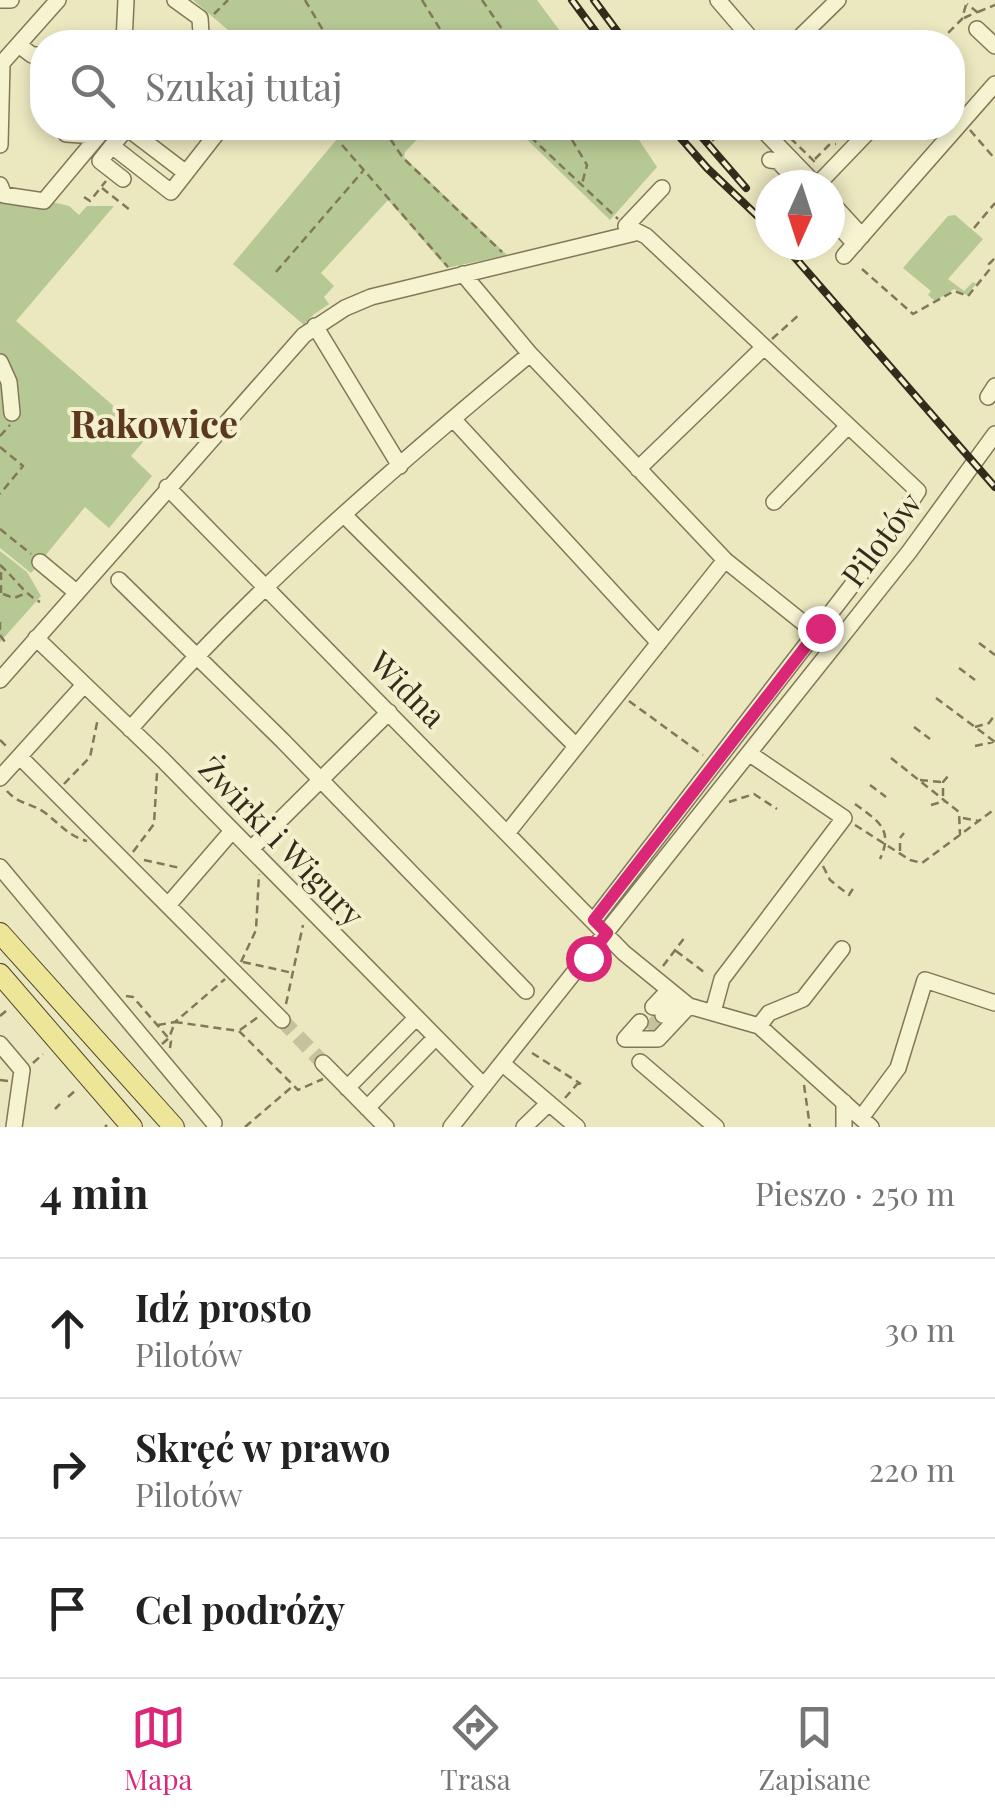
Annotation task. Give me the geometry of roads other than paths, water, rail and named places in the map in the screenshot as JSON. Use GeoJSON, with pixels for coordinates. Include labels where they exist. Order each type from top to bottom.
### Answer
{"type":"FeatureCollection","features":[{"type":"Feature","properties":{"kind":"main road"},"geometry":{"type":"LineString","coordinates":[[4,946],[174,1127]]}},
{"type":"Feature","properties":{"kind":"main road"},"geometry":{"type":"LineString","coordinates":[[0,974],[132,1127]]}},
{"type":"Feature","properties":{"kind":"street"},"geometry":{"type":"LineString","coordinates":[[0,0],[11,0]]}},
{"type":"Feature","properties":{"kind":"street"},"geometry":{"type":"LineString","coordinates":[[33,30],[58,0]]}},
{"type":"Feature","properties":{"kind":"street"},"geometry":{"type":"LineString","coordinates":[[125,30],[126,0]]}},
{"type":"Feature","properties":{"kind":"street"},"geometry":{"type":"LineString","coordinates":[[176,0],[200,18],[201,30]]}},
{"type":"Feature","properties":{"kind":"street"},"geometry":{"type":"LineString","coordinates":[[718,0],[744,30]]}},
{"type":"Feature","properties":{"kind":"street"},"geometry":{"type":"LineString","coordinates":[[807,30],[838,0]]}},
{"type":"Feature","properties":{"kind":"street"},"geometry":{"type":"LineString","coordinates":[[977,21],[995,46]]}},
{"type":"Feature","properties":{"kind":"street"},"geometry":{"type":"LineString","coordinates":[[0,146],[2,64],[30,34]]}},
{"type":"Feature","properties":{"kind":"street"},"geometry":{"type":"LineString","coordinates":[[20,46],[30,54]]}},
{"type":"Feature","properties":{"kind":"street"},"geometry":{"type":"LineString","coordinates":[[965,118],[995,84]]}},
{"type":"Feature","properties":{"kind":"street"},"geometry":{"type":"LineString","coordinates":[[0,184],[10,198],[44,201],[94,140]]}},
{"type":"Feature","properties":{"kind":"street"},"geometry":{"type":"LineString","coordinates":[[117,140],[100,162],[123,179]]}},
{"type":"Feature","properties":{"kind":"street"},"geometry":{"type":"LineString","coordinates":[[143,140],[186,172]]}},
{"type":"Feature","properties":{"kind":"street"},"geometry":{"type":"LineString","coordinates":[[112,146],[171,192],[212,140]]}},
{"type":"Feature","properties":{"kind":"street"},"geometry":{"type":"LineString","coordinates":[[773,140],[803,170]]}},
{"type":"Feature","properties":{"kind":"street"},"geometry":{"type":"LineString","coordinates":[[821,170],[857,140]]}},
{"type":"Feature","properties":{"kind":"street"},"geometry":{"type":"LineString","coordinates":[[854,246],[946,140]]}},
{"type":"Feature","properties":{"kind":"street"},"geometry":{"type":"LineString","coordinates":[[770,160],[795,170]]}},
{"type":"Feature","properties":{"kind":"street"},"geometry":{"type":"LineString","coordinates":[[662,188],[626,226],[646,236],[848,426],[774,502]]}},
{"type":"Feature","properties":{"kind":"street"},"geometry":{"type":"LineString","coordinates":[[845,229],[854,246]]}},
{"type":"Feature","properties":{"kind":"street"},"geometry":{"type":"LineString","coordinates":[[0,680],[167,487],[315,326],[371,298],[456,271],[635,233]]}},
{"type":"Feature","properties":{"kind":"street"},"geometry":{"type":"LineString","coordinates":[[845,235],[854,246]]}},
{"type":"Feature","properties":{"kind":"street"},"geometry":{"type":"LineString","coordinates":[[456,271],[725,560],[816,632]]}},
{"type":"Feature","properties":{"kind":"street"},"geometry":{"type":"LineString","coordinates":[[315,326],[400,466]]}},
{"type":"Feature","properties":{"kind":"street"},"geometry":{"type":"LineString","coordinates":[[638,469],[764,347]]}},
{"type":"Feature","properties":{"kind":"street"},"geometry":{"type":"LineString","coordinates":[[130,729],[264,586],[530,354]]}},
{"type":"Feature","properties":{"kind":"street"},"geometry":{"type":"LineString","coordinates":[[0,362],[9,382],[12,413]]}},
{"type":"Feature","properties":{"kind":"street"},"geometry":{"type":"LineString","coordinates":[[454,420],[659,643]]}},
{"type":"Feature","properties":{"kind":"street","name":"Pilotów"},"geometry":{"type":"LineString","coordinates":[[594,920],[874,558],[918,491],[848,426]]}},
{"type":"Feature","properties":{"kind":"street","name":"Pilotów"},"geometry":{"type":"LineString","coordinates":[[452,1127],[750,754],[995,434]]}},
{"type":"Feature","properties":{"kind":"street","name":"Widna"},"geometry":{"type":"LineString","coordinates":[[167,487],[624,953],[678,998]]}},
{"type":"Feature","properties":{"kind":"street"},"geometry":{"type":"LineString","coordinates":[[344,515],[576,746]]}},
{"type":"Feature","properties":{"kind":"street"},"geometry":{"type":"LineString","coordinates":[[508,832],[725,560]]}},
{"type":"Feature","properties":{"kind":"street"},"geometry":{"type":"LineString","coordinates":[[40,562],[76,592]]}},
{"type":"Feature","properties":{"kind":"street"},"geometry":{"type":"LineString","coordinates":[[119,580],[526,991]]}},
{"type":"Feature","properties":{"kind":"street","name":"Żwirki i Wigury"},"geometry":{"type":"LineString","coordinates":[[36,638],[484,1086]]}},
{"type":"Feature","properties":{"kind":"street"},"geometry":{"type":"LineString","coordinates":[[2,782],[84,685]]}},
{"type":"Feature","properties":{"kind":"street"},"geometry":{"type":"LineString","coordinates":[[251,849],[389,712]]}},
{"type":"Feature","properties":{"kind":"street"},"geometry":{"type":"LineString","coordinates":[[713,1012],[722,979],[848,824],[750,754]]}},
{"type":"Feature","properties":{"kind":"street"},"geometry":{"type":"LineString","coordinates":[[22,758],[126,858],[276,1014]]}},
{"type":"Feature","properties":{"kind":"street"},"geometry":{"type":"LineString","coordinates":[[170,904],[232,831]]}},
{"type":"Feature","properties":{"kind":"street"},"geometry":{"type":"LineString","coordinates":[[0,867],[214,1123]]}},
{"type":"Feature","properties":{"kind":"street"},"geometry":{"type":"LineString","coordinates":[[759,1026],[768,1012],[804,999],[842,949]]}},
{"type":"Feature","properties":{"kind":"street"},"geometry":{"type":"LineString","coordinates":[[678,998],[759,1026],[866,1122],[898,1068],[926,980],[995,1003]]}},
{"type":"Feature","properties":{"kind":"street"},"geometry":{"type":"LineString","coordinates":[[658,1011],[678,998]]}},
{"type":"Feature","properties":{"kind":"street"},"geometry":{"type":"LineString","coordinates":[[643,1030],[658,1039],[678,998]]}},
{"type":"Feature","properties":{"kind":"street"},"geometry":{"type":"LineString","coordinates":[[347,1088],[416,1018]]}},
{"type":"Feature","properties":{"kind":"street"},"geometry":{"type":"LineString","coordinates":[[367,1108],[435,1038]]}},
{"type":"Feature","properties":{"kind":"street"},"geometry":{"type":"LineString","coordinates":[[0,1044],[22,1070],[14,1127]]}},
{"type":"Feature","properties":{"kind":"street"},"geometry":{"type":"LineString","coordinates":[[640,1062],[716,1127]]}},
{"type":"Feature","properties":{"kind":"street"},"geometry":{"type":"LineString","coordinates":[[502,1064],[555,1103],[577,1127]]}},
{"type":"Feature","properties":{"kind":"street"},"geometry":{"type":"LineString","coordinates":[[328,1069],[386,1127]]}},
{"type":"Feature","properties":{"kind":"street"},"geometry":{"type":"LineString","coordinates":[[844,1102],[844,1127]]}},
{"type":"Feature","properties":{"kind":"street"},"geometry":{"type":"LineString","coordinates":[[524,1127],[555,1103]]}},
{"type":"Feature","properties":{"kind":"tunnel"},"geometry":{"type":"LineString","coordinates":[[649,1030],[663,1015]]}},
{"type":"Feature","properties":{"kind":"tunnel"},"geometry":{"type":"LineString","coordinates":[[282,1020],[323,1063]]}},
{"type":"Feature","properties":{"kind":"railway"},"geometry":{"type":"LineString","coordinates":[[572,0],[594,30]]}},
{"type":"Feature","properties":{"kind":"railway"},"geometry":{"type":"LineString","coordinates":[[594,0],[616,30]]}},
{"type":"Feature","properties":{"kind":"railway"},"geometry":{"type":"LineString","coordinates":[[682,140],[755,214]]}},
{"type":"Feature","properties":{"kind":"railway"},"geometry":{"type":"LineString","coordinates":[[704,140],[746,188]]}},
{"type":"Feature","properties":{"kind":"railway"},"geometry":{"type":"LineString","coordinates":[[797,260],[995,487]]}},
{"type":"Feature","properties":{"kind":"district","name":"Rakowice"},"geometry":{"type":"Point","coordinates":[154,425]}}]}
